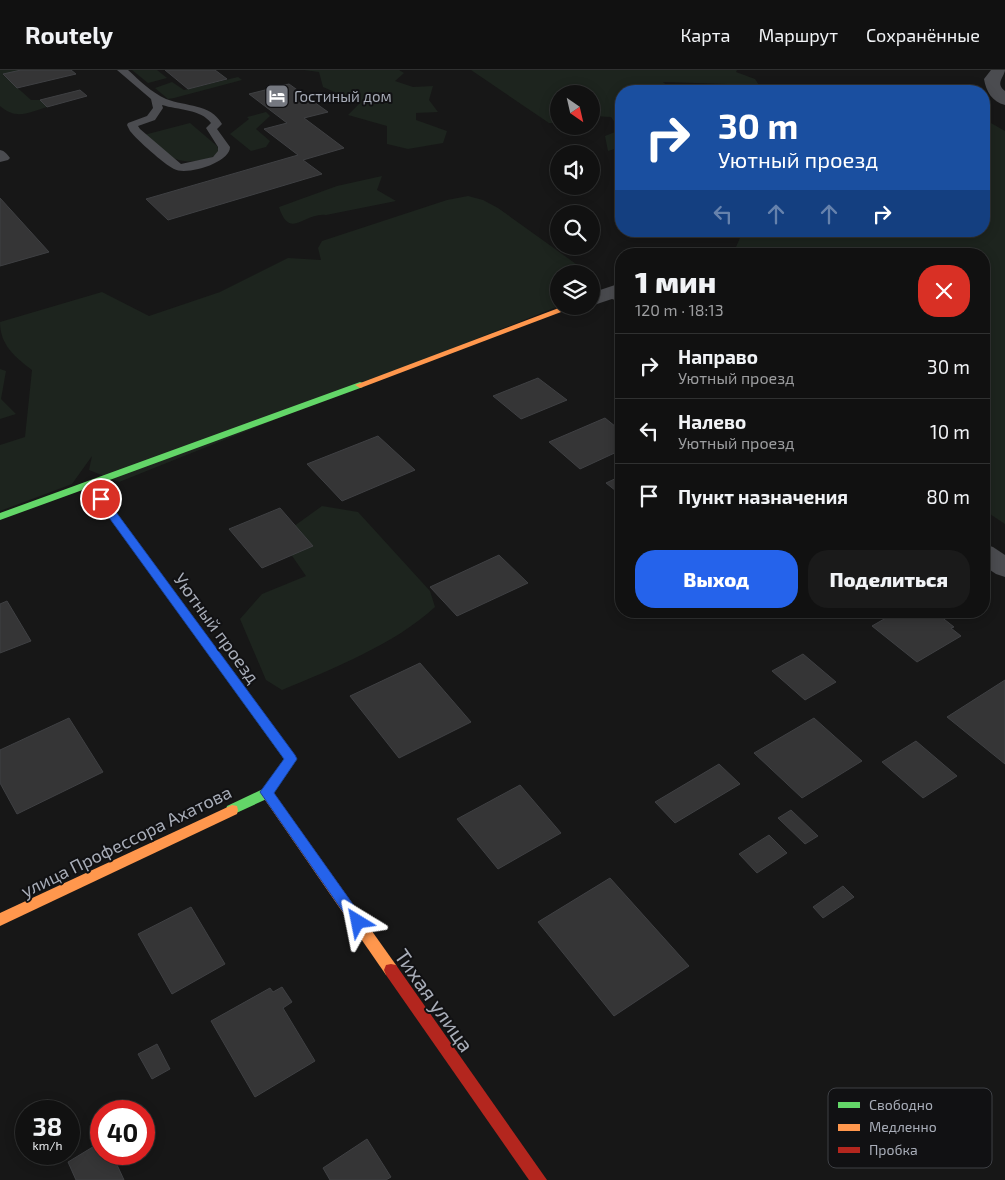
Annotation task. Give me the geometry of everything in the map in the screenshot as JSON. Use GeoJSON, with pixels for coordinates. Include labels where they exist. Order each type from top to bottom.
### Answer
{"type":"FeatureCollection","features":[{"type":"Feature","properties":{"kind":"street"},"geometry":{"type":"LineString","coordinates":[[999,70],[992,79],[994,90],[1005,100]]}},
{"type":"Feature","properties":{"kind":"street"},"geometry":{"type":"LineString","coordinates":[[600,298],[615,294]]}},
{"type":"Feature","properties":{"kind":"street"},"geometry":{"type":"LineString","coordinates":[[0,517],[550,314]]}},
{"type":"Feature","properties":{"kind":"street","name":"Уютный проезд"},"geometry":{"type":"LineString","coordinates":[[90,484],[291,759],[266,792]]}},
{"type":"Feature","properties":{"kind":"street"},"geometry":{"type":"LineString","coordinates":[[990,557],[1005,568]]}},
{"type":"Feature","properties":{"kind":"street","name":"улица Профессора Ахатова"},"geometry":{"type":"LineString","coordinates":[[0,920],[266,792]]}},
{"type":"Feature","properties":{"kind":"street","name":"Тихая улица"},"geometry":{"type":"LineString","coordinates":[[266,792],[539,1180]]}},
{"type":"Feature","properties":{"kind":"lane"},"geometry":{"type":"LineString","coordinates":[[122,70],[156,99],[190,108],[206,113],[215,119],[217,124],[211,128],[224,147],[224,152],[217,159],[188,167],[178,166],[135,131],[132,125],[163,113],[190,108]]}},
{"type":"Feature","properties":{"kind":"lane"},"geometry":{"type":"LineString","coordinates":[[151,118],[158,108],[156,99]]}},
{"type":"Feature","properties":{"kind":"lane"},"geometry":{"type":"LineString","coordinates":[[0,153],[4,158],[0,159]]}},
{"type":"Feature","properties":{"kind":"shaded area"},"geometry":{"type":"Polygon","coordinates":[[[0,70],[21,70],[3,75],[31,100],[40,100],[47,107],[28,113],[17,114],[11,113],[0,106],[0,70]]]}},
{"type":"Feature","properties":{"kind":"shaded area"},"geometry":{"type":"Polygon","coordinates":[[[132,70],[157,70],[167,78],[148,83],[132,70]]]}},
{"type":"Feature","properties":{"kind":"shaded area"},"geometry":{"type":"Polygon","coordinates":[[[304,70],[399,70],[404,73],[395,81],[413,87],[433,86],[429,100],[438,112],[416,113],[416,120],[447,131],[443,143],[408,149],[387,144],[387,126],[348,115],[360,103],[323,87],[319,72],[304,70]]]}},
{"type":"Feature","properties":{"kind":"shaded area"},"geometry":{"type":"Polygon","coordinates":[[[471,70],[737,70],[736,72],[755,79],[759,85],[663,82],[666,85],[615,85],[615,123],[611,117],[600,116],[600,85],[550,85],[550,123],[471,70]]]}},
{"type":"Feature","properties":{"kind":"shaded area"},"geometry":{"type":"Polygon","coordinates":[[[238,77],[242,80],[168,99],[155,88],[172,82],[184,90],[238,77]]]}},
{"type":"Feature","properties":{"kind":"shaded area"},"geometry":{"type":"Polygon","coordinates":[[[266,112],[270,116],[256,129],[270,141],[266,147],[251,151],[230,134],[249,119],[247,117],[266,112]]]}},
{"type":"Feature","properties":{"kind":"shaded area"},"geometry":{"type":"Polygon","coordinates":[[[990,122],[1005,131],[1005,524],[990,514],[990,248],[736,248],[740,237],[990,237],[990,122]]]}},
{"type":"Feature","properties":{"kind":"shaded area"},"geometry":{"type":"Polygon","coordinates":[[[190,123],[217,146],[219,151],[216,155],[207,159],[184,161],[170,156],[144,135],[190,123]]]}},
{"type":"Feature","properties":{"kind":"shaded area"},"geometry":{"type":"Polygon","coordinates":[[[615,132],[615,149],[608,151],[605,136],[615,132]]]}},
{"type":"Feature","properties":{"kind":"shaded area"},"geometry":{"type":"Polygon","coordinates":[[[382,176],[377,190],[396,201],[318,215],[293,224],[283,217],[279,207],[337,186],[382,176]]]}},
{"type":"Feature","properties":{"kind":"shaded area"},"geometry":{"type":"Polygon","coordinates":[[[468,196],[483,200],[498,208],[550,245],[550,255],[564,255],[577,265],[550,265],[550,310],[119,482],[89,470],[92,456],[72,484],[0,511],[0,445],[25,437],[32,370],[14,355],[6,344],[0,322],[102,292],[149,316],[220,292],[288,258],[321,260],[318,248],[322,241],[447,200],[468,196]]]}},
{"type":"Feature","properties":{"kind":"shaded area"},"geometry":{"type":"Polygon","coordinates":[[[0,369],[6,371],[1,399],[16,414],[0,419],[0,369]]]}},
{"type":"Feature","properties":{"kind":"shaded area"},"geometry":{"type":"Polygon","coordinates":[[[322,506],[358,512],[430,591],[435,607],[401,633],[382,644],[282,690],[266,680],[240,619],[262,594],[306,576],[279,537],[322,506]]]}},
{"type":"Feature","properties":{"kind":"building"},"geometry":{"type":"Polygon","coordinates":[[[21,70],[71,70],[76,74],[17,88],[3,74],[21,70]]]}},
{"type":"Feature","properties":{"kind":"building"},"geometry":{"type":"Polygon","coordinates":[[[165,70],[215,70],[227,79],[188,89],[165,70]]]}},
{"type":"Feature","properties":{"kind":"building"},"geometry":{"type":"Polygon","coordinates":[[[289,84],[328,112],[304,118],[344,148],[303,160],[322,174],[168,220],[146,199],[298,155],[264,129],[287,123],[249,94],[289,84]]]}},
{"type":"Feature","properties":{"kind":"building"},"geometry":{"type":"Polygon","coordinates":[[[80,90],[87,96],[47,107],[40,100],[80,90]]]}},
{"type":"Feature","properties":{"kind":"building"},"geometry":{"type":"Polygon","coordinates":[[[0,198],[49,252],[0,266],[0,198]]]}},
{"type":"Feature","properties":{"kind":"building"},"geometry":{"type":"Polygon","coordinates":[[[538,378],[567,400],[521,419],[493,396],[538,378]]]}},
{"type":"Feature","properties":{"kind":"building"},"geometry":{"type":"Polygon","coordinates":[[[605,418],[615,426],[615,453],[580,469],[549,442],[605,418]]]}},
{"type":"Feature","properties":{"kind":"building"},"geometry":{"type":"Polygon","coordinates":[[[378,436],[415,470],[342,501],[307,464],[378,436]]]}},
{"type":"Feature","properties":{"kind":"building"},"geometry":{"type":"Polygon","coordinates":[[[615,479],[615,490],[606,483],[615,479]]]}},
{"type":"Feature","properties":{"kind":"building"},"geometry":{"type":"Polygon","coordinates":[[[280,508],[313,546],[262,568],[229,529],[280,508]]]}},
{"type":"Feature","properties":{"kind":"building"},"geometry":{"type":"Polygon","coordinates":[[[499,555],[528,583],[457,616],[430,587],[499,555]]]}},
{"type":"Feature","properties":{"kind":"building"},"geometry":{"type":"Polygon","coordinates":[[[7,601],[31,641],[0,653],[0,604],[7,601]]]}},
{"type":"Feature","properties":{"kind":"building"},"geometry":{"type":"Polygon","coordinates":[[[886,618],[943,618],[954,627],[951,628],[961,636],[917,662],[872,626],[886,618]]]}},
{"type":"Feature","properties":{"kind":"building"},"geometry":{"type":"Polygon","coordinates":[[[803,654],[836,682],[805,700],[772,671],[803,654]]]}},
{"type":"Feature","properties":{"kind":"building"},"geometry":{"type":"Polygon","coordinates":[[[420,663],[471,722],[399,758],[350,696],[420,663]]]}},
{"type":"Feature","properties":{"kind":"building"},"geometry":{"type":"Polygon","coordinates":[[[1005,680],[1005,764],[947,717],[1005,680]]]}},
{"type":"Feature","properties":{"kind":"building"},"geometry":{"type":"Polygon","coordinates":[[[69,718],[103,772],[17,814],[0,783],[0,750],[69,718]]]}},
{"type":"Feature","properties":{"kind":"building"},"geometry":{"type":"Polygon","coordinates":[[[814,718],[862,761],[802,798],[754,753],[814,718]]]}},
{"type":"Feature","properties":{"kind":"building"},"geometry":{"type":"Polygon","coordinates":[[[916,741],[957,776],[923,798],[882,762],[916,741]]]}},
{"type":"Feature","properties":{"kind":"building"},"geometry":{"type":"Polygon","coordinates":[[[719,764],[740,784],[675,823],[655,802],[719,764]]]}},
{"type":"Feature","properties":{"kind":"building"},"geometry":{"type":"Polygon","coordinates":[[[520,785],[561,833],[498,869],[457,819],[520,785]]]}},
{"type":"Feature","properties":{"kind":"building"},"geometry":{"type":"Polygon","coordinates":[[[791,810],[818,836],[805,844],[778,818],[791,810]]]}},
{"type":"Feature","properties":{"kind":"building"},"geometry":{"type":"Polygon","coordinates":[[[769,835],[787,853],[757,873],[739,854],[769,835]]]}},
{"type":"Feature","properties":{"kind":"building"},"geometry":{"type":"Polygon","coordinates":[[[610,878],[689,966],[614,1016],[538,922],[610,878]]]}},
{"type":"Feature","properties":{"kind":"building"},"geometry":{"type":"Polygon","coordinates":[[[843,886],[854,897],[823,918],[813,907],[843,886]]]}},
{"type":"Feature","properties":{"kind":"building"},"geometry":{"type":"Polygon","coordinates":[[[191,907],[225,964],[172,994],[138,934],[191,907]]]}},
{"type":"Feature","properties":{"kind":"building"},"geometry":{"type":"Polygon","coordinates":[[[282,987],[292,1002],[283,1008],[315,1061],[255,1097],[211,1021],[270,988],[273,992],[282,987]]]}},
{"type":"Feature","properties":{"kind":"building"},"geometry":{"type":"Polygon","coordinates":[[[157,1044],[170,1069],[152,1079],[138,1054],[157,1044]]]}},
{"type":"Feature","properties":{"kind":"building"},"geometry":{"type":"Polygon","coordinates":[[[367,1139],[391,1177],[386,1180],[330,1180],[323,1168],[367,1139]]]}},
{"type":"Feature","properties":{"kind":"building"},"geometry":{"type":"Polygon","coordinates":[[[90,1149],[90,1165],[117,1165],[124,1180],[76,1180],[69,1165],[80,1165],[80,1155],[90,1149]]]}},
{"type":"Feature","properties":{"kind":"traffic: fast"},"geometry":{"type":"LineString","coordinates":[[0,517],[360,385]]}},
{"type":"Feature","properties":{"kind":"traffic: fast"},"geometry":{"type":"LineString","coordinates":[[90,484],[291,759],[267,793],[232,810]]}},
{"type":"Feature","properties":{"kind":"traffic: slow"},"geometry":{"type":"LineString","coordinates":[[360,385],[550,315]]}},
{"type":"Feature","properties":{"kind":"traffic: slow"},"geometry":{"type":"LineString","coordinates":[[267,793],[391,970]]}},
{"type":"Feature","properties":{"kind":"traffic: slow"},"geometry":{"type":"LineString","coordinates":[[0,920],[232,810]]}},
{"type":"Feature","properties":{"kind":"traffic: jam"},"geometry":{"type":"LineString","coordinates":[[391,970],[539,1180]]}},
{"type":"Feature","properties":{"kind":"place","name":"Гостиный дом"},"geometry":{"type":"Point","coordinates":[277,96]}},
{"type":"Feature","properties":{"kind":"route"},"geometry":{"type":"LineString","coordinates":[[101,499],[291,759],[266,792],[358,922]]}}]}
